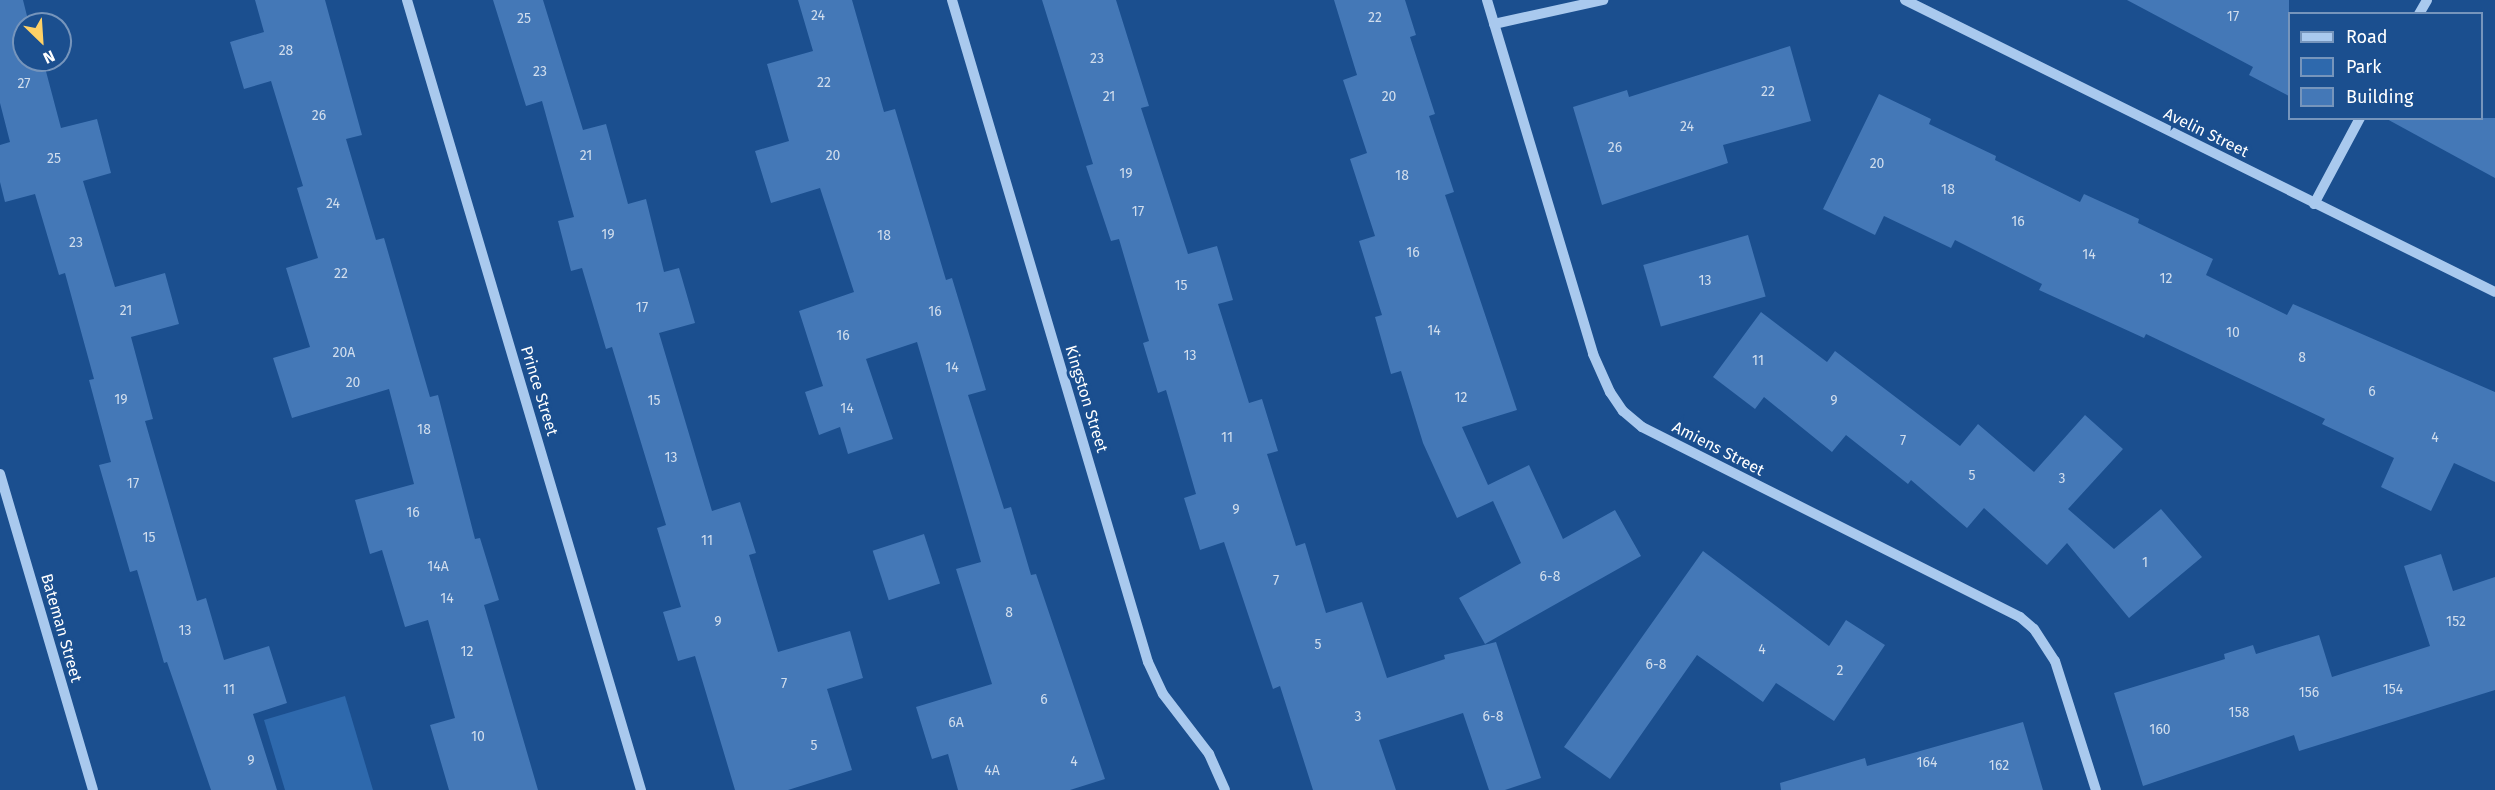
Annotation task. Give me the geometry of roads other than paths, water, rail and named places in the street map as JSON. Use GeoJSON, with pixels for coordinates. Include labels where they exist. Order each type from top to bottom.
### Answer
{"type":"FeatureCollection","features":[{"type":"Feature","properties":{"kind":"street","name":"Prince Street"},"geometry":{"type":"LineString","coordinates":[[407,0],[642,790]]}},
{"type":"Feature","properties":{"kind":"street","name":"Kingston Street"},"geometry":{"type":"LineString","coordinates":[[952,0],[1148,662],[1163,694],[1209,754],[1225,790]]}},
{"type":"Feature","properties":{"kind":"street","name":"Amiens Street"},"geometry":{"type":"LineString","coordinates":[[1487,0],[1593,354],[1610,392],[1623,411],[1642,427],[2020,617],[2034,629],[2055,661],[2096,790]]}},
{"type":"Feature","properties":{"kind":"street"},"geometry":{"type":"LineString","coordinates":[[1494,24],[1603,0]]}},
{"type":"Feature","properties":{"kind":"street","name":"Avelin Street"},"geometry":{"type":"LineString","coordinates":[[1905,0],[2495,292]]}},
{"type":"Feature","properties":{"kind":"street"},"geometry":{"type":"LineString","coordinates":[[2314,204],[2359,120]]}},
{"type":"Feature","properties":{"kind":"street","name":"Bateman Street"},"geometry":{"type":"LineString","coordinates":[[0,474],[93,790]]}}]}
